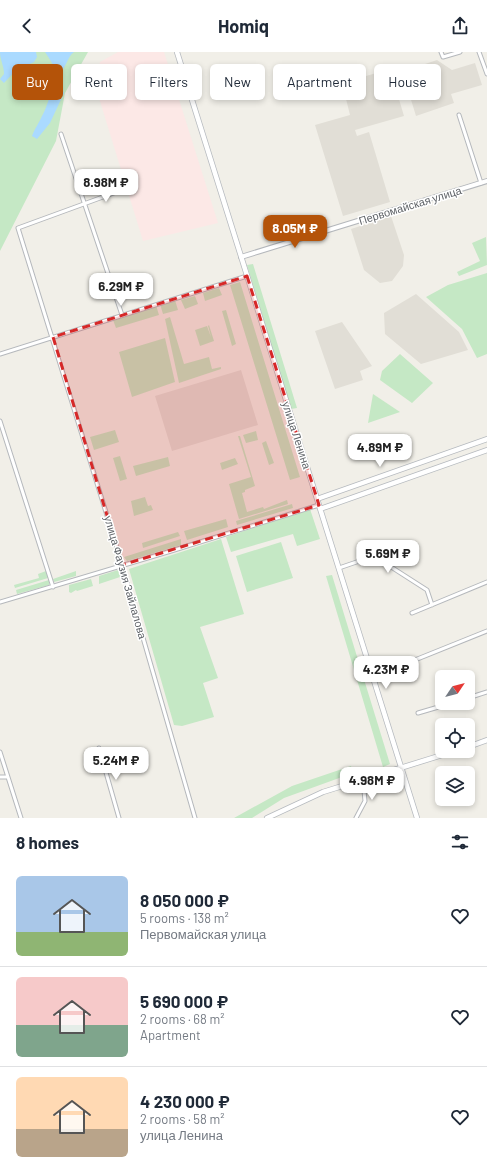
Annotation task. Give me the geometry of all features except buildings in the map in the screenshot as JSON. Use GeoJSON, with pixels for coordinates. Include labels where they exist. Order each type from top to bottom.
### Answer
{"type":"FeatureCollection","features":[{"type":"Feature","properties":{"kind":"main road","name":"улица Ленина"},"geometry":{"type":"LineString","coordinates":[[178,52],[417,818]]}},
{"type":"Feature","properties":{"kind":"main road"},"geometry":{"type":"LineString","coordinates":[[317,500],[487,438]]}},
{"type":"Feature","properties":{"kind":"main road"},"geometry":{"type":"LineString","coordinates":[[320,507],[355,497],[487,450]]}},
{"type":"Feature","properties":{"kind":"main road"},"geometry":{"type":"LineString","coordinates":[[449,452],[453,462]]}},
{"type":"Feature","properties":{"kind":"main road"},"geometry":{"type":"LineString","coordinates":[[352,488],[355,497]]}},
{"type":"Feature","properties":{"kind":"main road"},"geometry":{"type":"LineString","coordinates":[[475,744],[487,740]]}},
{"type":"Feature","properties":{"kind":"main road"},"geometry":{"type":"LineString","coordinates":[[267,818],[312,796],[435,758]]}},
{"type":"Feature","properties":{"kind":"street"},"geometry":{"type":"LineString","coordinates":[[441,52],[443,57],[460,52]]}},
{"type":"Feature","properties":{"kind":"street"},"geometry":{"type":"LineString","coordinates":[[480,52],[487,74]]}},
{"type":"Feature","properties":{"kind":"street"},"geometry":{"type":"LineString","coordinates":[[459,115],[481,183]]}},
{"type":"Feature","properties":{"kind":"street"},"geometry":{"type":"LineString","coordinates":[[61,134],[122,315]]}},
{"type":"Feature","properties":{"kind":"street","name":"Первомайская улица"},"geometry":{"type":"LineString","coordinates":[[242,258],[487,181]]}},
{"type":"Feature","properties":{"kind":"street"},"geometry":{"type":"LineString","coordinates":[[84,203],[122,190]]}},
{"type":"Feature","properties":{"kind":"street","name":"улица Фаузия Зайлалова"},"geometry":{"type":"LineString","coordinates":[[84,203],[18,228],[53,337],[122,565],[195,818]]}},
{"type":"Feature","properties":{"kind":"street"},"geometry":{"type":"LineString","coordinates":[[0,354],[247,276]]}},
{"type":"Feature","properties":{"kind":"street"},"geometry":{"type":"LineString","coordinates":[[0,421],[53,586]]}},
{"type":"Feature","properties":{"kind":"street"},"geometry":{"type":"LineString","coordinates":[[0,602],[320,507]]}},
{"type":"Feature","properties":{"kind":"street"},"geometry":{"type":"LineString","coordinates":[[339,568],[374,556],[427,590],[432,605]]}},
{"type":"Feature","properties":{"kind":"street"},"geometry":{"type":"LineString","coordinates":[[412,613],[487,582]]}},
{"type":"Feature","properties":{"kind":"street"},"geometry":{"type":"LineString","coordinates":[[395,668],[487,632]]}},
{"type":"Feature","properties":{"kind":"street"},"geometry":{"type":"LineString","coordinates":[[475,696],[487,692]]}},
{"type":"Feature","properties":{"kind":"street"},"geometry":{"type":"LineString","coordinates":[[418,712],[435,708]]}},
{"type":"Feature","properties":{"kind":"street"},"geometry":{"type":"LineString","coordinates":[[99,748],[119,818]]}},
{"type":"Feature","properties":{"kind":"street"},"geometry":{"type":"LineString","coordinates":[[0,752],[20,818]]}},
{"type":"Feature","properties":{"kind":"street"},"geometry":{"type":"LineString","coordinates":[[0,777],[8,777]]}},
{"type":"Feature","properties":{"kind":"street"},"geometry":{"type":"LineString","coordinates":[[356,818],[365,801],[363,780]]}},
{"type":"Feature","properties":{"kind":"highlighted area"},"geometry":{"type":"Polygon","coordinates":[[[247,276],[319,505],[122,565],[53,337],[247,276]]]}},
{"type":"Feature","properties":{"kind":"shaded area"},"geometry":{"type":"Polygon","coordinates":[[[118,52],[164,52],[168,64],[135,64],[135,100],[179,100],[218,223],[143,241],[100,100],[127,100],[127,64],[100,64],[100,62],[118,52]]]}},
{"type":"Feature","properties":{"kind":"shaded area"},"geometry":{"type":"Polygon","coordinates":[[[437,60],[452,70],[475,63],[482,85],[451,94],[454,103],[416,116],[411,100],[441,100],[441,64],[425,64],[437,60]]]}},
{"type":"Feature","properties":{"kind":"shaded area"},"geometry":{"type":"Polygon","coordinates":[[[374,74],[374,100],[399,100],[404,116],[355,130],[357,136],[369,132],[390,202],[343,216],[315,125],[350,115],[346,100],[366,100],[366,76],[374,74]]]}},
{"type":"Feature","properties":{"kind":"shaded area"},"geometry":{"type":"Polygon","coordinates":[[[391,216],[404,255],[403,266],[392,281],[380,283],[364,270],[351,229],[391,216]]]}},
{"type":"Feature","properties":{"kind":"shaded area"},"geometry":{"type":"Polygon","coordinates":[[[416,294],[459,332],[468,350],[421,364],[385,334],[384,313],[416,294]]]}},
{"type":"Feature","properties":{"kind":"shaded area"},"geometry":{"type":"Polygon","coordinates":[[[342,322],[372,366],[360,371],[363,380],[335,389],[315,331],[342,322]]]}},
{"type":"Feature","properties":{"kind":"shaded area"},"geometry":{"type":"Polygon","coordinates":[[[241,370],[258,425],[172,451],[155,396],[241,370]]]}},
{"type":"Feature","properties":{"kind":"green space"},"geometry":{"type":"Polygon","coordinates":[[[0,52],[88,52],[81,64],[71,64],[71,82],[65,93],[56,141],[0,251],[0,52]]]}},
{"type":"Feature","properties":{"kind":"green space"},"geometry":{"type":"Polygon","coordinates":[[[486,237],[487,265],[459,276],[457,272],[480,261],[472,243],[486,237]]]}},
{"type":"Feature","properties":{"kind":"green space"},"geometry":{"type":"Polygon","coordinates":[[[253,264],[297,408],[291,409],[247,265],[253,264]]]}},
{"type":"Feature","properties":{"kind":"green space"},"geometry":{"type":"Polygon","coordinates":[[[487,273],[487,354],[477,358],[462,329],[426,297],[448,285],[487,273]]]}},
{"type":"Feature","properties":{"kind":"green space"},"geometry":{"type":"Polygon","coordinates":[[[240,282],[300,477],[290,480],[230,285],[240,282]]]}},
{"type":"Feature","properties":{"kind":"green space"},"geometry":{"type":"Polygon","coordinates":[[[219,288],[222,295],[205,301],[203,293],[219,288]]]}},
{"type":"Feature","properties":{"kind":"green space"},"geometry":{"type":"Polygon","coordinates":[[[195,296],[198,304],[185,309],[181,300],[195,296]]]}},
{"type":"Feature","properties":{"kind":"green space"},"geometry":{"type":"Polygon","coordinates":[[[175,300],[178,310],[163,314],[160,304],[175,300]]]}},
{"type":"Feature","properties":{"kind":"green space"},"geometry":{"type":"Polygon","coordinates":[[[156,305],[159,315],[116,328],[113,320],[156,305]]]}},
{"type":"Feature","properties":{"kind":"green space"},"geometry":{"type":"Polygon","coordinates":[[[226,310],[236,344],[232,346],[222,311],[226,310]]]}},
{"type":"Feature","properties":{"kind":"green space"},"geometry":{"type":"Polygon","coordinates":[[[170,317],[184,364],[209,357],[212,369],[221,367],[221,369],[179,383],[165,319],[170,317]]]}},
{"type":"Feature","properties":{"kind":"green space"},"geometry":{"type":"Polygon","coordinates":[[[209,325],[214,341],[200,346],[195,330],[207,326],[211,337],[209,325]]]}},
{"type":"Feature","properties":{"kind":"green space"},"geometry":{"type":"Polygon","coordinates":[[[165,338],[175,382],[132,397],[119,352],[165,338]]]}},
{"type":"Feature","properties":{"kind":"green space"},"geometry":{"type":"Polygon","coordinates":[[[400,354],[433,383],[412,403],[380,380],[382,371],[400,354]]]}},
{"type":"Feature","properties":{"kind":"green space"},"geometry":{"type":"Polygon","coordinates":[[[373,394],[400,412],[368,423],[373,394]]]}},
{"type":"Feature","properties":{"kind":"green space"},"geometry":{"type":"Polygon","coordinates":[[[115,430],[119,442],[94,450],[90,437],[115,430]]]}},
{"type":"Feature","properties":{"kind":"green space"},"geometry":{"type":"Polygon","coordinates":[[[256,431],[258,440],[246,443],[243,435],[256,431]]]}},
{"type":"Feature","properties":{"kind":"green space"},"geometry":{"type":"Polygon","coordinates":[[[238,436],[240,436],[255,486],[245,490],[245,492],[242,493],[247,512],[263,507],[264,509],[287,500],[288,504],[239,519],[229,484],[251,477],[238,436]]]}},
{"type":"Feature","properties":{"kind":"green space"},"geometry":{"type":"Polygon","coordinates":[[[266,441],[274,463],[269,465],[262,443],[266,441]]]}},
{"type":"Feature","properties":{"kind":"green space"},"geometry":{"type":"Polygon","coordinates":[[[120,456],[127,479],[120,481],[113,458],[120,456]]]}},
{"type":"Feature","properties":{"kind":"green space"},"geometry":{"type":"Polygon","coordinates":[[[168,457],[170,466],[136,476],[133,466],[168,457]]]}},
{"type":"Feature","properties":{"kind":"green space"},"geometry":{"type":"Polygon","coordinates":[[[235,458],[238,464],[222,470],[220,463],[235,458]]]}},
{"type":"Feature","properties":{"kind":"green space"},"geometry":{"type":"Polygon","coordinates":[[[145,497],[148,506],[151,505],[153,510],[134,516],[131,501],[145,497]]]}},
{"type":"Feature","properties":{"kind":"green space"},"geometry":{"type":"Polygon","coordinates":[[[292,504],[293,508],[237,525],[236,521],[292,504]]]}},
{"type":"Feature","properties":{"kind":"green space"},"geometry":{"type":"Polygon","coordinates":[[[310,509],[320,539],[297,546],[293,534],[231,552],[226,537],[310,509]]]}},
{"type":"Feature","properties":{"kind":"green space"},"geometry":{"type":"Polygon","coordinates":[[[226,519],[228,527],[187,540],[184,531],[226,519]]]}},
{"type":"Feature","properties":{"kind":"green space"},"geometry":{"type":"Polygon","coordinates":[[[178,532],[180,536],[143,548],[142,543],[178,532]]]}},
{"type":"Feature","properties":{"kind":"green space"},"geometry":{"type":"Polygon","coordinates":[[[181,539],[181,545],[127,561],[124,557],[181,539]]]}},
{"type":"Feature","properties":{"kind":"green space"},"geometry":{"type":"Polygon","coordinates":[[[221,539],[244,614],[200,627],[218,678],[203,683],[214,717],[182,726],[174,725],[129,569],[221,539]]]}},
{"type":"Feature","properties":{"kind":"green space"},"geometry":{"type":"Polygon","coordinates":[[[281,542],[293,578],[247,592],[236,556],[281,542]]]}},
{"type":"Feature","properties":{"kind":"green space"},"geometry":{"type":"Polygon","coordinates":[[[118,570],[121,571],[123,576],[99,584],[99,576],[118,570]]]}},
{"type":"Feature","properties":{"kind":"green space"},"geometry":{"type":"Polygon","coordinates":[[[46,571],[48,578],[15,588],[14,585],[39,578],[38,574],[46,571]]]}},
{"type":"Feature","properties":{"kind":"green space"},"geometry":{"type":"Polygon","coordinates":[[[76,571],[76,576],[54,582],[53,579],[76,571]]]}},
{"type":"Feature","properties":{"kind":"green space"},"geometry":{"type":"Polygon","coordinates":[[[332,575],[390,764],[383,767],[326,576],[332,575]]]}},
{"type":"Feature","properties":{"kind":"green space"},"geometry":{"type":"Polygon","coordinates":[[[91,579],[93,586],[77,591],[76,590],[71,593],[69,592],[69,585],[91,579]]]}},
{"type":"Feature","properties":{"kind":"green space"},"geometry":{"type":"Polygon","coordinates":[[[49,580],[49,585],[17,594],[16,590],[49,580]]]}},
{"type":"Feature","properties":{"kind":"green space"},"geometry":{"type":"Polygon","coordinates":[[[351,766],[353,773],[284,798],[252,818],[234,818],[292,786],[351,766]]]}},
{"type":"Feature","properties":{"kind":"water"},"geometry":{"type":"Polygon","coordinates":[[[0,52],[36,52],[37,57],[34,62],[30,64],[12,64],[12,74],[4,83],[0,79],[4,74],[0,52]]]}},
{"type":"Feature","properties":{"kind":"water"},"geometry":{"type":"Polygon","coordinates":[[[45,52],[74,52],[63,70],[63,64],[52,64],[45,52]]]}},
{"type":"Feature","properties":{"kind":"water"},"geometry":{"type":"Polygon","coordinates":[[[49,100],[61,100],[50,123],[37,139],[32,136],[49,100]]]}}]}
